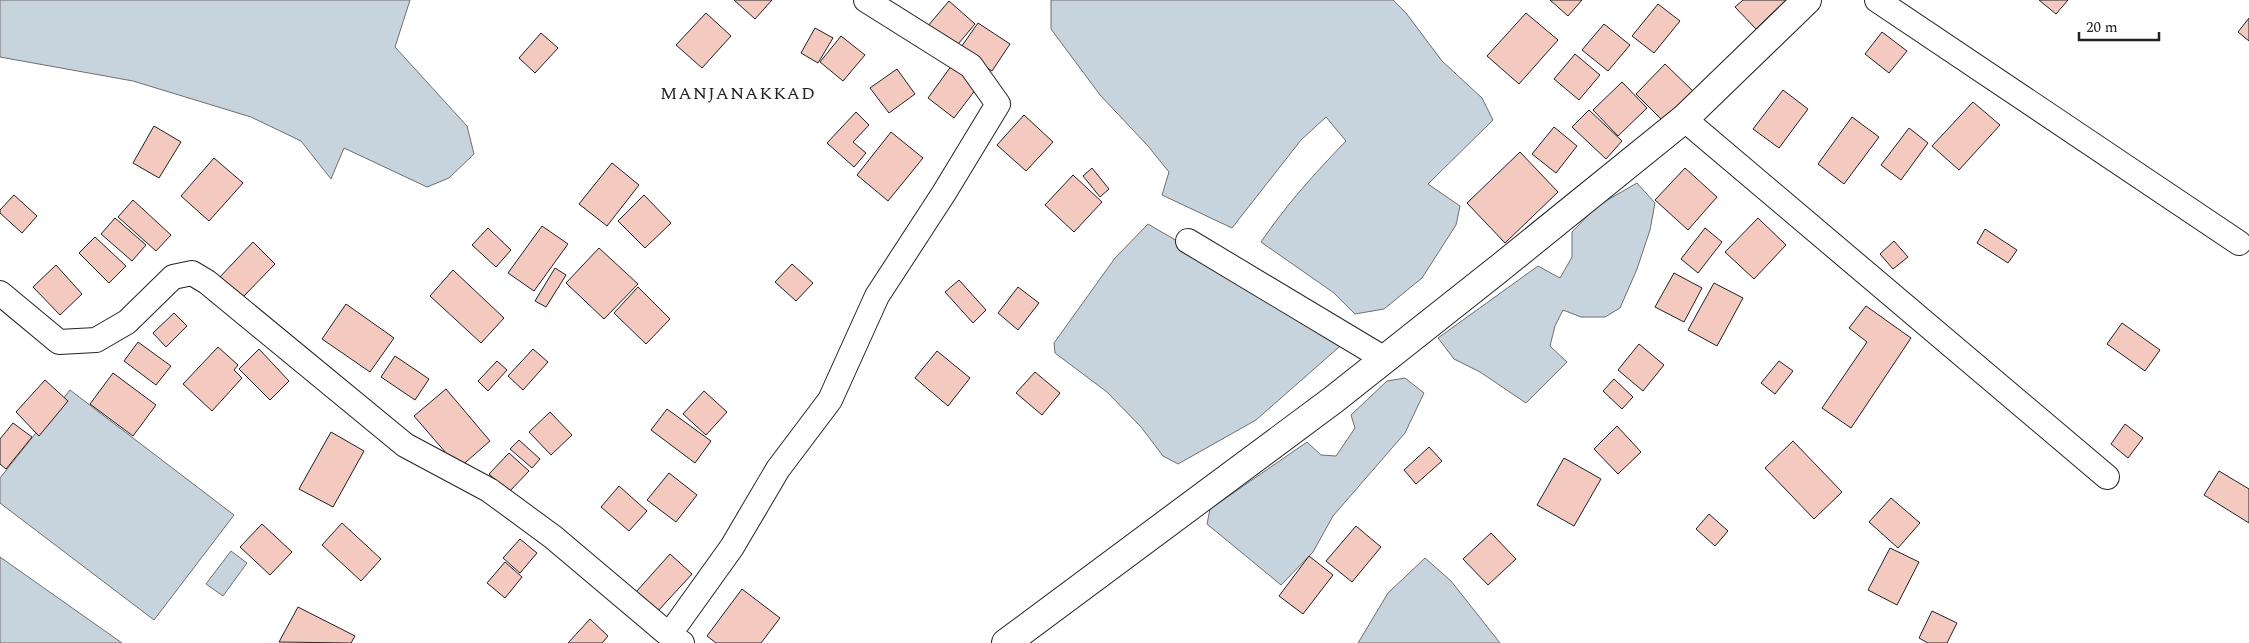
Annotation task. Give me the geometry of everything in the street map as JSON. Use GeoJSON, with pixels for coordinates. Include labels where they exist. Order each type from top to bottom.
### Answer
{"type":"FeatureCollection","features":[{"type":"Feature","properties":{"kind":"street"},"geometry":{"type":"LineString","coordinates":[[0,293],[59,342],[96,340],[128,322],[173,277],[192,273],[207,282],[405,445],[489,490],[553,537],[676,639],[778,469],[830,400],[877,296],[998,104],[971,66],[866,0]]}},
{"type":"Feature","properties":{"kind":"street"},"geometry":{"type":"LineString","coordinates":[[1006,643],[1333,400],[1383,358],[1501,267],[1684,119],[1807,0]]}},
{"type":"Feature","properties":{"kind":"street"},"geometry":{"type":"LineString","coordinates":[[1877,0],[2239,243]]}},
{"type":"Feature","properties":{"kind":"street"},"geometry":{"type":"LineString","coordinates":[[1684,119],[2107,477]]}},
{"type":"Feature","properties":{"kind":"street"},"geometry":{"type":"LineString","coordinates":[[1188,241],[1383,358]]}},
{"type":"Feature","properties":{"kind":"shaded area"},"geometry":{"type":"Polygon","coordinates":[[[0,0],[410,0],[395,47],[467,126],[474,154],[449,178],[427,187],[344,148],[331,179],[301,141],[251,117],[133,81],[0,57],[0,0]]]}},
{"type":"Feature","properties":{"kind":"shaded area"},"geometry":{"type":"Polygon","coordinates":[[[1051,0],[1393,0],[1406,13],[1442,61],[1482,98],[1493,120],[1428,184],[1460,206],[1456,225],[1422,278],[1384,309],[1355,314],[1334,293],[1261,242],[1301,190],[1346,141],[1326,117],[1301,140],[1232,228],[1162,195],[1169,172],[1148,146],[1100,95],[1051,29],[1051,0]]]}},
{"type":"Feature","properties":{"kind":"shaded area"},"geometry":{"type":"Polygon","coordinates":[[[1637,183],[1655,203],[1650,230],[1637,269],[1620,308],[1605,317],[1581,317],[1563,310],[1555,326],[1550,346],[1567,362],[1526,403],[1480,372],[1454,359],[1438,338],[1538,266],[1560,278],[1572,257],[1572,232],[1597,206],[1637,183]]]}},
{"type":"Feature","properties":{"kind":"shaded area"},"geometry":{"type":"Polygon","coordinates":[[[1148,224],[1347,340],[1256,420],[1178,464],[1163,456],[1141,427],[1107,392],[1055,353],[1054,343],[1115,258],[1148,224]]]}},
{"type":"Feature","properties":{"kind":"shaded area"},"geometry":{"type":"Polygon","coordinates":[[[1405,378],[1424,393],[1405,433],[1333,516],[1313,552],[1281,585],[1207,524],[1210,509],[1307,442],[1321,455],[1336,456],[1355,428],[1351,415],[1387,381],[1405,378]]]}},
{"type":"Feature","properties":{"kind":"shaded area"},"geometry":{"type":"Polygon","coordinates":[[[70,390],[234,515],[154,620],[0,503],[0,478],[70,390]]]}},
{"type":"Feature","properties":{"kind":"shaded area"},"geometry":{"type":"Polygon","coordinates":[[[231,551],[247,563],[223,596],[206,584],[231,551]]]}},
{"type":"Feature","properties":{"kind":"shaded area"},"geometry":{"type":"Polygon","coordinates":[[[0,557],[122,643],[0,643],[0,557]]]}},
{"type":"Feature","properties":{"kind":"shaded area"},"geometry":{"type":"Polygon","coordinates":[[[1425,558],[1451,581],[1500,643],[1358,643],[1388,593],[1425,558]]]}},
{"type":"Feature","properties":{"kind":"building"},"geometry":{"type":"Polygon","coordinates":[[[734,0],[772,0],[755,19],[734,0]]]}},
{"type":"Feature","properties":{"kind":"building"},"geometry":{"type":"Polygon","coordinates":[[[1550,0],[1582,0],[1568,16],[1550,0]]]}},
{"type":"Feature","properties":{"kind":"building"},"geometry":{"type":"Polygon","coordinates":[[[1743,0],[1786,0],[1756,29],[1735,7],[1743,0]]]}},
{"type":"Feature","properties":{"kind":"building"},"geometry":{"type":"Polygon","coordinates":[[[2039,0],[2068,0],[2056,14],[2039,0]]]}},
{"type":"Feature","properties":{"kind":"building"},"geometry":{"type":"Polygon","coordinates":[[[949,1],[975,24],[953,50],[927,27],[949,1]]]}},
{"type":"Feature","properties":{"kind":"building"},"geometry":{"type":"Polygon","coordinates":[[[1658,4],[1680,21],[1654,53],[1632,36],[1658,4]]]}},
{"type":"Feature","properties":{"kind":"building"},"geometry":{"type":"Polygon","coordinates":[[[706,13],[731,36],[702,68],[676,45],[706,13]]]}},
{"type":"Feature","properties":{"kind":"building"},"geometry":{"type":"Polygon","coordinates":[[[1526,13],[1558,40],[1519,84],[1487,56],[1526,13]]]}},
{"type":"Feature","properties":{"kind":"building"},"geometry":{"type":"Polygon","coordinates":[[[2249,18],[2249,41],[2238,32],[2249,18]]]}},
{"type":"Feature","properties":{"kind":"building"},"geometry":{"type":"Polygon","coordinates":[[[978,23],[1010,44],[992,71],[959,50],[978,23]]]}},
{"type":"Feature","properties":{"kind":"building"},"geometry":{"type":"Polygon","coordinates":[[[1604,24],[1630,45],[1608,71],[1582,50],[1604,24]]]}},
{"type":"Feature","properties":{"kind":"building"},"geometry":{"type":"Polygon","coordinates":[[[815,28],[833,38],[818,63],[801,53],[815,28]]]}},
{"type":"Feature","properties":{"kind":"building"},"geometry":{"type":"Polygon","coordinates":[[[1882,32],[1907,51],[1889,73],[1865,54],[1882,32]]]}},
{"type":"Feature","properties":{"kind":"building"},"geometry":{"type":"Polygon","coordinates":[[[541,33],[558,48],[535,73],[519,58],[541,33]]]}},
{"type":"Feature","properties":{"kind":"building"},"geometry":{"type":"Polygon","coordinates":[[[841,36],[865,55],[843,81],[820,62],[841,36]]]}},
{"type":"Feature","properties":{"kind":"building"},"geometry":{"type":"Polygon","coordinates":[[[1575,54],[1600,75],[1579,100],[1554,79],[1575,54]]]}},
{"type":"Feature","properties":{"kind":"building"},"geometry":{"type":"Polygon","coordinates":[[[1665,64],[1694,92],[1665,123],[1636,94],[1665,64]]]}},
{"type":"Feature","properties":{"kind":"building"},"geometry":{"type":"Polygon","coordinates":[[[952,65],[979,85],[954,118],[928,98],[952,65]]]}},
{"type":"Feature","properties":{"kind":"building"},"geometry":{"type":"Polygon","coordinates":[[[897,69],[915,94],[889,113],[870,88],[897,69]]]}},
{"type":"Feature","properties":{"kind":"building"},"geometry":{"type":"Polygon","coordinates":[[[1622,82],[1647,108],[1618,136],[1593,110],[1622,82]]]}},
{"type":"Feature","properties":{"kind":"building"},"geometry":{"type":"Polygon","coordinates":[[[1783,90],[1808,109],[1779,148],[1753,129],[1783,90]]]}},
{"type":"Feature","properties":{"kind":"building"},"geometry":{"type":"Polygon","coordinates":[[[1973,102],[2000,125],[1959,170],[1932,146],[1973,102]]]}},
{"type":"Feature","properties":{"kind":"building"},"geometry":{"type":"Polygon","coordinates":[[[1589,110],[1622,141],[1606,159],[1572,127],[1589,110]]]}},
{"type":"Feature","properties":{"kind":"building"},"geometry":{"type":"Polygon","coordinates":[[[856,112],[869,125],[853,142],[866,153],[854,167],[827,143],[856,112]]]}},
{"type":"Feature","properties":{"kind":"building"},"geometry":{"type":"Polygon","coordinates":[[[1024,115],[1053,142],[1026,171],[997,145],[1024,115]]]}},
{"type":"Feature","properties":{"kind":"building"},"geometry":{"type":"Polygon","coordinates":[[[1852,117],[1879,137],[1844,184],[1818,164],[1852,117]]]}},
{"type":"Feature","properties":{"kind":"building"},"geometry":{"type":"Polygon","coordinates":[[[154,126],[181,142],[159,178],[133,163],[154,126]]]}},
{"type":"Feature","properties":{"kind":"building"},"geometry":{"type":"Polygon","coordinates":[[[1554,127],[1577,146],[1556,173],[1532,154],[1554,127]]]}},
{"type":"Feature","properties":{"kind":"building"},"geometry":{"type":"Polygon","coordinates":[[[1909,128],[1928,143],[1901,180],[1881,165],[1909,128]]]}},
{"type":"Feature","properties":{"kind":"building"},"geometry":{"type":"Polygon","coordinates":[[[891,132],[923,158],[888,201],[857,175],[891,132]]]}},
{"type":"Feature","properties":{"kind":"building"},"geometry":{"type":"Polygon","coordinates":[[[1520,152],[1558,192],[1505,243],[1467,203],[1520,152]]]}},
{"type":"Feature","properties":{"kind":"building"},"geometry":{"type":"Polygon","coordinates":[[[214,158],[243,183],[209,221],[181,196],[214,158]]]}},
{"type":"Feature","properties":{"kind":"building"},"geometry":{"type":"Polygon","coordinates":[[[612,163],[639,185],[607,226],[579,204],[612,163]]]}},
{"type":"Feature","properties":{"kind":"building"},"geometry":{"type":"Polygon","coordinates":[[[1092,168],[1109,189],[1100,197],[1083,176],[1092,168]]]}},
{"type":"Feature","properties":{"kind":"building"},"geometry":{"type":"Polygon","coordinates":[[[1685,168],[1717,197],[1688,230],[1655,200],[1685,168]]]}},
{"type":"Feature","properties":{"kind":"building"},"geometry":{"type":"Polygon","coordinates":[[[1073,175],[1102,202],[1074,232],[1045,205],[1073,175]]]}},
{"type":"Feature","properties":{"kind":"building"},"geometry":{"type":"Polygon","coordinates":[[[14,195],[37,216],[22,233],[0,213],[0,210],[14,195]]]}},
{"type":"Feature","properties":{"kind":"building"},"geometry":{"type":"Polygon","coordinates":[[[644,195],[671,223],[645,248],[618,221],[644,195]]]}},
{"type":"Feature","properties":{"kind":"building"},"geometry":{"type":"Polygon","coordinates":[[[133,200],[171,235],[156,251],[118,217],[133,200]]]}},
{"type":"Feature","properties":{"kind":"building"},"geometry":{"type":"Polygon","coordinates":[[[115,218],[146,245],[132,261],[101,234],[115,218]]]}},
{"type":"Feature","properties":{"kind":"building"},"geometry":{"type":"Polygon","coordinates":[[[1758,218],[1786,245],[1754,279],[1725,252],[1758,218]]]}},
{"type":"Feature","properties":{"kind":"building"},"geometry":{"type":"Polygon","coordinates":[[[542,226],[568,244],[534,291],[508,273],[542,226]]]}},
{"type":"Feature","properties":{"kind":"building"},"geometry":{"type":"Polygon","coordinates":[[[488,228],[511,250],[496,267],[472,245],[488,228]]]}},
{"type":"Feature","properties":{"kind":"building"},"geometry":{"type":"Polygon","coordinates":[[[1705,228],[1722,242],[1698,273],[1681,259],[1705,228]]]}},
{"type":"Feature","properties":{"kind":"building"},"geometry":{"type":"Polygon","coordinates":[[[1985,229],[2017,250],[2008,263],[1977,243],[1985,229]]]}},
{"type":"Feature","properties":{"kind":"building"},"geometry":{"type":"Polygon","coordinates":[[[95,237],[126,266],[109,283],[79,253],[95,237]]]}},
{"type":"Feature","properties":{"kind":"building"},"geometry":{"type":"Polygon","coordinates":[[[1894,241],[1908,257],[1893,269],[1880,254],[1894,241]]]}},
{"type":"Feature","properties":{"kind":"building"},"geometry":{"type":"Polygon","coordinates":[[[253,242],[275,264],[240,300],[218,279],[253,242]]]}},
{"type":"Feature","properties":{"kind":"building"},"geometry":{"type":"Polygon","coordinates":[[[599,248],[638,284],[604,319],[566,283],[599,248]]]}},
{"type":"Feature","properties":{"kind":"building"},"geometry":{"type":"Polygon","coordinates":[[[792,264],[813,283],[796,301],[775,282],[792,264]]]}},
{"type":"Feature","properties":{"kind":"building"},"geometry":{"type":"Polygon","coordinates":[[[56,265],[82,294],[60,315],[33,287],[56,265]]]}},
{"type":"Feature","properties":{"kind":"building"},"geometry":{"type":"Polygon","coordinates":[[[555,268],[566,275],[546,307],[535,301],[555,268]]]}},
{"type":"Feature","properties":{"kind":"building"},"geometry":{"type":"Polygon","coordinates":[[[453,270],[504,318],[481,343],[430,296],[453,270]]]}},
{"type":"Feature","properties":{"kind":"building"},"geometry":{"type":"Polygon","coordinates":[[[1674,273],[1702,288],[1684,322],[1655,307],[1674,273]]]}},
{"type":"Feature","properties":{"kind":"building"},"geometry":{"type":"Polygon","coordinates":[[[959,280],[986,310],[973,323],[945,292],[959,280]]]}},
{"type":"Feature","properties":{"kind":"building"},"geometry":{"type":"Polygon","coordinates":[[[1714,283],[1743,298],[1717,346],[1688,330],[1714,283]]]}},
{"type":"Feature","properties":{"kind":"building"},"geometry":{"type":"Polygon","coordinates":[[[638,287],[670,319],[646,344],[614,313],[638,287]]]}},
{"type":"Feature","properties":{"kind":"building"},"geometry":{"type":"Polygon","coordinates":[[[1018,287],[1039,303],[1018,330],[998,313],[1018,287]]]}},
{"type":"Feature","properties":{"kind":"building"},"geometry":{"type":"Polygon","coordinates":[[[346,304],[394,338],[370,372],[322,339],[346,304]]]}},
{"type":"Feature","properties":{"kind":"building"},"geometry":{"type":"Polygon","coordinates":[[[1866,306],[1911,338],[1851,428],[1822,408],[1867,342],[1849,328],[1866,306]]]}},
{"type":"Feature","properties":{"kind":"building"},"geometry":{"type":"Polygon","coordinates":[[[174,313],[187,326],[166,347],[153,333],[174,313]]]}},
{"type":"Feature","properties":{"kind":"building"},"geometry":{"type":"Polygon","coordinates":[[[2122,323],[2160,350],[2145,371],[2107,344],[2122,323]]]}},
{"type":"Feature","properties":{"kind":"building"},"geometry":{"type":"Polygon","coordinates":[[[138,342],[171,366],[156,385],[124,361],[138,342]]]}},
{"type":"Feature","properties":{"kind":"building"},"geometry":{"type":"Polygon","coordinates":[[[1639,344],[1664,365],[1643,391],[1618,370],[1639,344]]]}},
{"type":"Feature","properties":{"kind":"building"},"geometry":{"type":"Polygon","coordinates":[[[218,347],[238,365],[234,370],[242,378],[212,411],[183,384],[218,347]]]}},
{"type":"Feature","properties":{"kind":"building"},"geometry":{"type":"Polygon","coordinates":[[[259,349],[289,381],[270,400],[239,369],[259,349]]]}},
{"type":"Feature","properties":{"kind":"building"},"geometry":{"type":"Polygon","coordinates":[[[533,349],[548,362],[523,390],[508,376],[533,349]]]}},
{"type":"Feature","properties":{"kind":"building"},"geometry":{"type":"Polygon","coordinates":[[[937,351],[970,378],[948,406],[915,378],[937,351]]]}},
{"type":"Feature","properties":{"kind":"building"},"geometry":{"type":"Polygon","coordinates":[[[395,356],[429,379],[415,400],[381,377],[395,356]]]}},
{"type":"Feature","properties":{"kind":"building"},"geometry":{"type":"Polygon","coordinates":[[[497,361],[507,370],[488,391],[478,381],[497,361]]]}},
{"type":"Feature","properties":{"kind":"building"},"geometry":{"type":"Polygon","coordinates":[[[1779,361],[1793,371],[1775,394],[1761,383],[1779,361]]]}},
{"type":"Feature","properties":{"kind":"building"},"geometry":{"type":"Polygon","coordinates":[[[1035,372],[1060,393],[1042,415],[1016,393],[1035,372]]]}},
{"type":"Feature","properties":{"kind":"building"},"geometry":{"type":"Polygon","coordinates":[[[113,373],[156,405],[133,436],[90,404],[113,373]]]}},
{"type":"Feature","properties":{"kind":"building"},"geometry":{"type":"Polygon","coordinates":[[[1614,379],[1633,397],[1622,409],[1603,391],[1614,379]]]}},
{"type":"Feature","properties":{"kind":"building"},"geometry":{"type":"Polygon","coordinates":[[[45,380],[68,401],[39,436],[16,412],[45,380]]]}},
{"type":"Feature","properties":{"kind":"building"},"geometry":{"type":"Polygon","coordinates":[[[446,389],[490,441],[459,468],[414,416],[446,389]]]}},
{"type":"Feature","properties":{"kind":"building"},"geometry":{"type":"Polygon","coordinates":[[[704,391],[727,412],[706,435],[683,414],[704,391]]]}},
{"type":"Feature","properties":{"kind":"building"},"geometry":{"type":"Polygon","coordinates":[[[667,409],[711,441],[695,463],[651,430],[667,409]]]}},
{"type":"Feature","properties":{"kind":"building"},"geometry":{"type":"Polygon","coordinates":[[[550,412],[572,435],[551,455],[529,432],[550,412]]]}},
{"type":"Feature","properties":{"kind":"building"},"geometry":{"type":"Polygon","coordinates":[[[13,423],[32,437],[6,469],[0,464],[0,439],[13,423]]]}},
{"type":"Feature","properties":{"kind":"building"},"geometry":{"type":"Polygon","coordinates":[[[2125,424],[2143,438],[2128,458],[2111,444],[2125,424]]]}},
{"type":"Feature","properties":{"kind":"building"},"geometry":{"type":"Polygon","coordinates":[[[1617,426],[1641,452],[1618,474],[1594,449],[1617,426]]]}},
{"type":"Feature","properties":{"kind":"building"},"geometry":{"type":"Polygon","coordinates":[[[331,432],[364,451],[333,507],[299,489],[331,432]]]}},
{"type":"Feature","properties":{"kind":"building"},"geometry":{"type":"Polygon","coordinates":[[[519,440],[540,459],[532,468],[510,449],[519,440]]]}},
{"type":"Feature","properties":{"kind":"building"},"geometry":{"type":"Polygon","coordinates":[[[1793,441],[1842,492],[1814,519],[1765,468],[1793,441]]]}},
{"type":"Feature","properties":{"kind":"building"},"geometry":{"type":"Polygon","coordinates":[[[1429,447],[1442,461],[1416,484],[1404,470],[1429,447]]]}},
{"type":"Feature","properties":{"kind":"building"},"geometry":{"type":"Polygon","coordinates":[[[509,453],[529,471],[509,492],[489,474],[509,453]]]}},
{"type":"Feature","properties":{"kind":"building"},"geometry":{"type":"Polygon","coordinates":[[[1564,458],[1601,479],[1574,526],[1537,505],[1564,458]]]}},
{"type":"Feature","properties":{"kind":"building"},"geometry":{"type":"Polygon","coordinates":[[[2219,471],[2249,489],[2249,523],[2204,495],[2219,471]]]}},
{"type":"Feature","properties":{"kind":"building"},"geometry":{"type":"Polygon","coordinates":[[[669,473],[697,495],[676,522],[647,500],[669,473]]]}},
{"type":"Feature","properties":{"kind":"building"},"geometry":{"type":"Polygon","coordinates":[[[619,486],[647,511],[629,531],[601,507],[619,486]]]}},
{"type":"Feature","properties":{"kind":"building"},"geometry":{"type":"Polygon","coordinates":[[[1891,498],[1920,523],[1898,548],[1869,522],[1891,498]]]}},
{"type":"Feature","properties":{"kind":"building"},"geometry":{"type":"Polygon","coordinates":[[[1709,514],[1728,531],[1715,546],[1696,529],[1709,514]]]}},
{"type":"Feature","properties":{"kind":"building"},"geometry":{"type":"Polygon","coordinates":[[[342,523],[381,559],[361,581],[322,545],[342,523]]]}},
{"type":"Feature","properties":{"kind":"building"},"geometry":{"type":"Polygon","coordinates":[[[262,524],[292,552],[270,575],[240,547],[262,524]]]}},
{"type":"Feature","properties":{"kind":"building"},"geometry":{"type":"Polygon","coordinates":[[[1356,526],[1381,547],[1352,582],[1326,561],[1356,526]]]}},
{"type":"Feature","properties":{"kind":"building"},"geometry":{"type":"Polygon","coordinates":[[[1491,533],[1516,559],[1488,585],[1463,559],[1491,533]]]}},
{"type":"Feature","properties":{"kind":"building"},"geometry":{"type":"Polygon","coordinates":[[[520,539],[537,553],[520,573],[503,558],[520,539]]]}},
{"type":"Feature","properties":{"kind":"building"},"geometry":{"type":"Polygon","coordinates":[[[1890,548],[1919,562],[1897,605],[1868,590],[1890,548]]]}},
{"type":"Feature","properties":{"kind":"building"},"geometry":{"type":"Polygon","coordinates":[[[670,554],[692,574],[657,612],[636,592],[670,554]]]}},
{"type":"Feature","properties":{"kind":"building"},"geometry":{"type":"Polygon","coordinates":[[[1309,556],[1333,575],[1303,614],[1279,596],[1309,556]]]}},
{"type":"Feature","properties":{"kind":"building"},"geometry":{"type":"Polygon","coordinates":[[[505,562],[522,577],[505,598],[487,583],[505,562]]]}},
{"type":"Feature","properties":{"kind":"building"},"geometry":{"type":"Polygon","coordinates":[[[742,589],[780,618],[761,643],[716,643],[707,636],[742,589]]]}},
{"type":"Feature","properties":{"kind":"building"},"geometry":{"type":"Polygon","coordinates":[[[298,607],[355,636],[351,643],[279,642],[298,607]]]}},
{"type":"Feature","properties":{"kind":"building"},"geometry":{"type":"Polygon","coordinates":[[[1932,611],[1957,623],[1947,643],[1928,643],[1919,638],[1932,611]]]}},
{"type":"Feature","properties":{"kind":"building"},"geometry":{"type":"Polygon","coordinates":[[[590,619],[608,636],[602,643],[568,643],[590,619]]]}},
{"type":"Feature","properties":{"kind":"district","name":"MANJANAKKAD"},"geometry":{"type":"Point","coordinates":[738,93]}}]}
